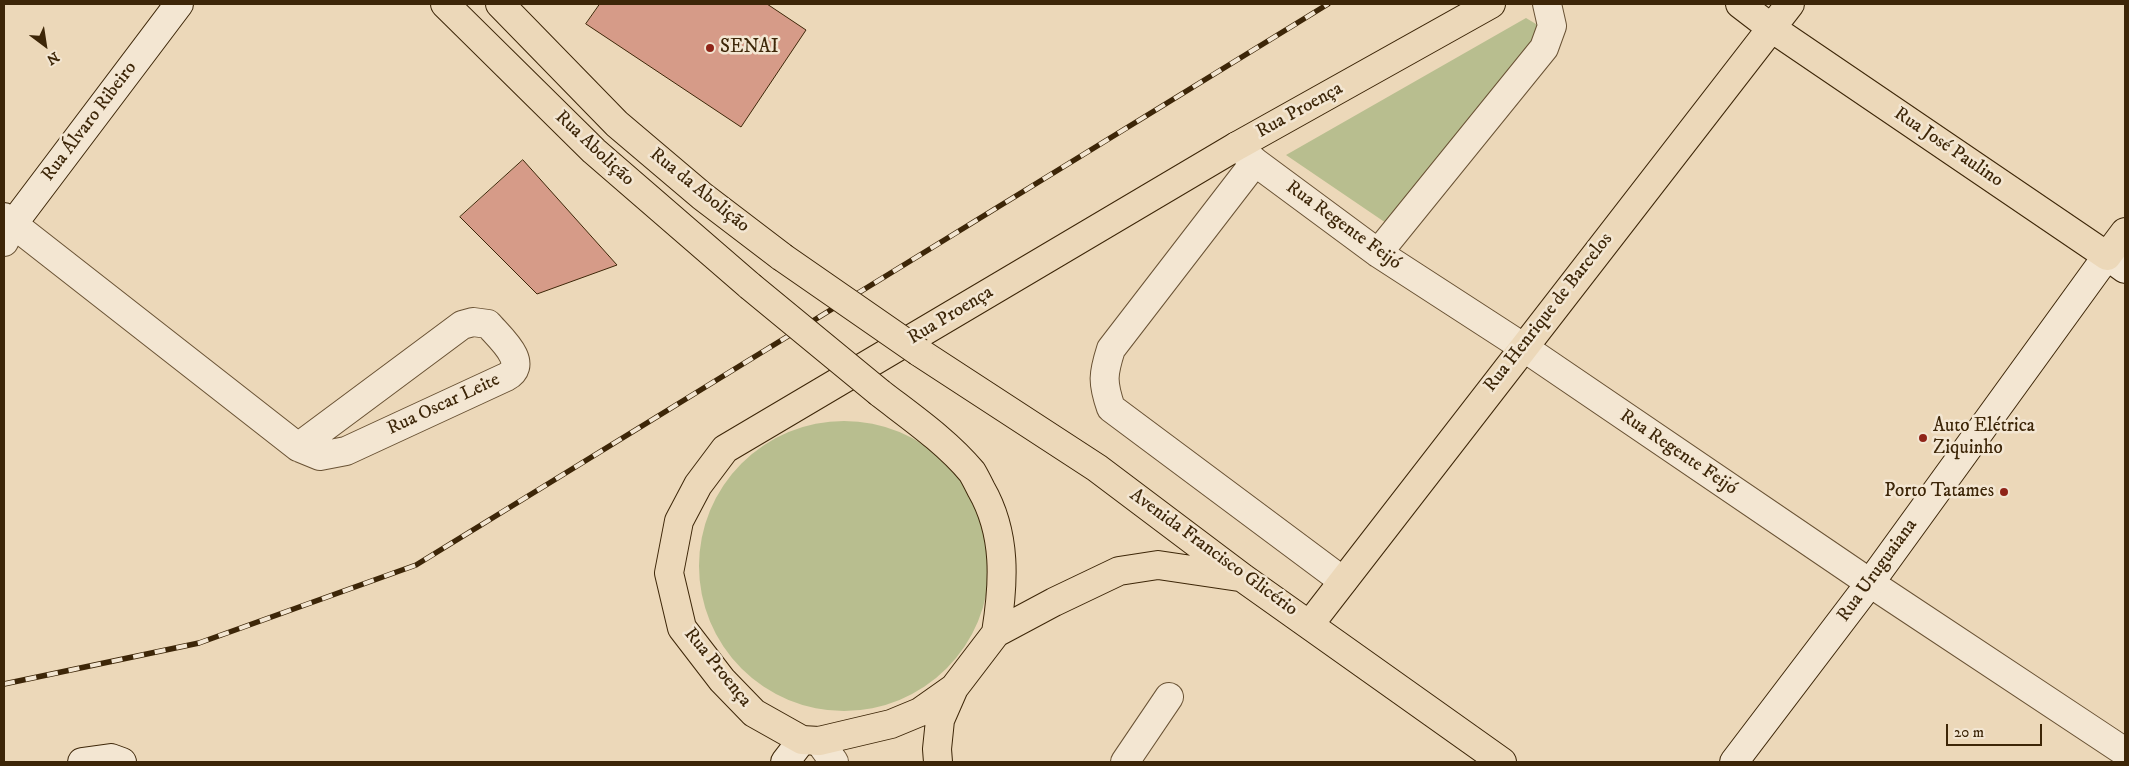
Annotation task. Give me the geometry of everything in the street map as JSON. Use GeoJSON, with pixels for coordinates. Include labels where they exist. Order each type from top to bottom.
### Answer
{"type":"FeatureCollection","features":[{"type":"Feature","properties":{"kind":"main road","name":"Rua Abolição"},"geometry":{"type":"LineString","coordinates":[[445,4],[594,152],[750,286],[934,436],[972,473],[989,502],[1000,539],[1003,566],[1002,598],[996,633]]}},
{"type":"Feature","properties":{"kind":"main road","name":"Rua da Abolição"},"geometry":{"type":"LineString","coordinates":[[500,4],[617,124],[702,196],[782,257],[919,352]]}},
{"type":"Feature","properties":{"kind":"main road","name":"Rua Proença"},"geometry":{"type":"LineString","coordinates":[[818,748],[754,713],[722,680],[682,628],[669,574],[679,521],[698,485],[725,449],[1246,154],[1491,4]]}},
{"type":"Feature","properties":{"kind":"main road"},"geometry":{"type":"LineString","coordinates":[[1740,4],[1770,27]]}},
{"type":"Feature","properties":{"kind":"main road","name":"Rua Henrique de Barcelos"},"geometry":{"type":"LineString","coordinates":[[1310,624],[1770,27],[1790,4]]}},
{"type":"Feature","properties":{"kind":"main road","name":"Rua José Paulino"},"geometry":{"type":"LineString","coordinates":[[1770,27],[2116,262]]}},
{"type":"Feature","properties":{"kind":"main road","name":"Rua Uruguaiana"},"geometry":{"type":"LineString","coordinates":[[2116,262],[2125,232]]}},
{"type":"Feature","properties":{"kind":"main road","name":"Avenida Francisco Glicério"},"geometry":{"type":"LineString","coordinates":[[919,352],[1097,468],[1243,578],[1502,762]]}},
{"type":"Feature","properties":{"kind":"main road"},"geometry":{"type":"LineString","coordinates":[[938,762],[937,749],[940,720],[954,688],[996,633],[1054,602],[1119,572],[1158,565],[1243,578]]}},
{"type":"Feature","properties":{"kind":"main road"},"geometry":{"type":"LineString","coordinates":[[818,748],[891,724],[920,712],[954,688]]}},
{"type":"Feature","properties":{"kind":"street","name":"Rua Álvaro Ribeiro"},"geometry":{"type":"LineString","coordinates":[[7,228],[179,4]]}},
{"type":"Feature","properties":{"kind":"street"},"geometry":{"type":"LineString","coordinates":[[1378,253],[1544,48],[1552,26],[1546,4]]}},
{"type":"Feature","properties":{"kind":"street","name":"Rua Regente Feijó"},"geometry":{"type":"LineString","coordinates":[[1246,154],[1378,253],[1523,347],[1870,583],[2125,752]]}},
{"type":"Feature","properties":{"kind":"street","name":"Rua Proença"},"geometry":{"type":"LineString","coordinates":[[1246,154],[1111,348],[1104,372],[1105,391],[1111,408],[1343,581]]}},
{"type":"Feature","properties":{"kind":"street","name":"Rua Oscar Leite"},"geometry":{"type":"LineString","coordinates":[[7,228],[298,447],[320,456],[346,451],[512,373],[516,367],[516,358],[488,324],[473,322],[462,325],[298,447]]}},
{"type":"Feature","properties":{"kind":"street","name":"Rua Uruguaiana"},"geometry":{"type":"LineString","coordinates":[[1734,762],[2116,262]]}},
{"type":"Feature","properties":{"kind":"street"},"geometry":{"type":"LineString","coordinates":[[1125,762],[1169,697]]}},
{"type":"Feature","properties":{"kind":"street"},"geometry":{"type":"LineString","coordinates":[[785,762],[818,748]]}},
{"type":"Feature","properties":{"kind":"street"},"geometry":{"type":"LineString","coordinates":[[82,762],[117,760]]}},
{"type":"Feature","properties":{"kind":"green space"},"geometry":{"type":"Polygon","coordinates":[[[1526,18],[1546,30],[1389,225],[1286,155],[1526,18]]]}},
{"type":"Feature","properties":{"kind":"green space"},"geometry":{"type":"Polygon","coordinates":[[[844,421],[872,424],[900,432],[925,445],[947,463],[965,485],[978,510],[986,538],[989,566],[986,594],[978,622],[965,647],[947,669],[925,687],[900,700],[872,708],[844,711],[816,708],[788,700],[763,687],[741,669],[723,647],[710,622],[702,594],[699,566],[702,538],[710,510],[723,485],[741,463],[763,445],[788,432],[816,424],[844,421]]]}},
{"type":"Feature","properties":{"kind":"building"},"geometry":{"type":"Polygon","coordinates":[[[600,4],[767,4],[806,30],[741,127],[586,24],[600,4]]]}},
{"type":"Feature","properties":{"kind":"building"},"geometry":{"type":"Polygon","coordinates":[[[523,160],[617,265],[537,294],[460,217],[523,160]]]}},
{"type":"Feature","properties":{"kind":"railway"},"geometry":{"type":"LineString","coordinates":[[4,684],[199,643],[416,565],[1328,4]]}},
{"type":"Feature","properties":{"kind":"place","name":"SENAI"},"geometry":{"type":"Point","coordinates":[710,48]}},
{"type":"Feature","properties":{"kind":"place","name":"Auto Elétrica Ziquinho"},"geometry":{"type":"Point","coordinates":[1923,438]}},
{"type":"Feature","properties":{"kind":"place","name":"Porto Tatames"},"geometry":{"type":"Point","coordinates":[2004,492]}}]}
